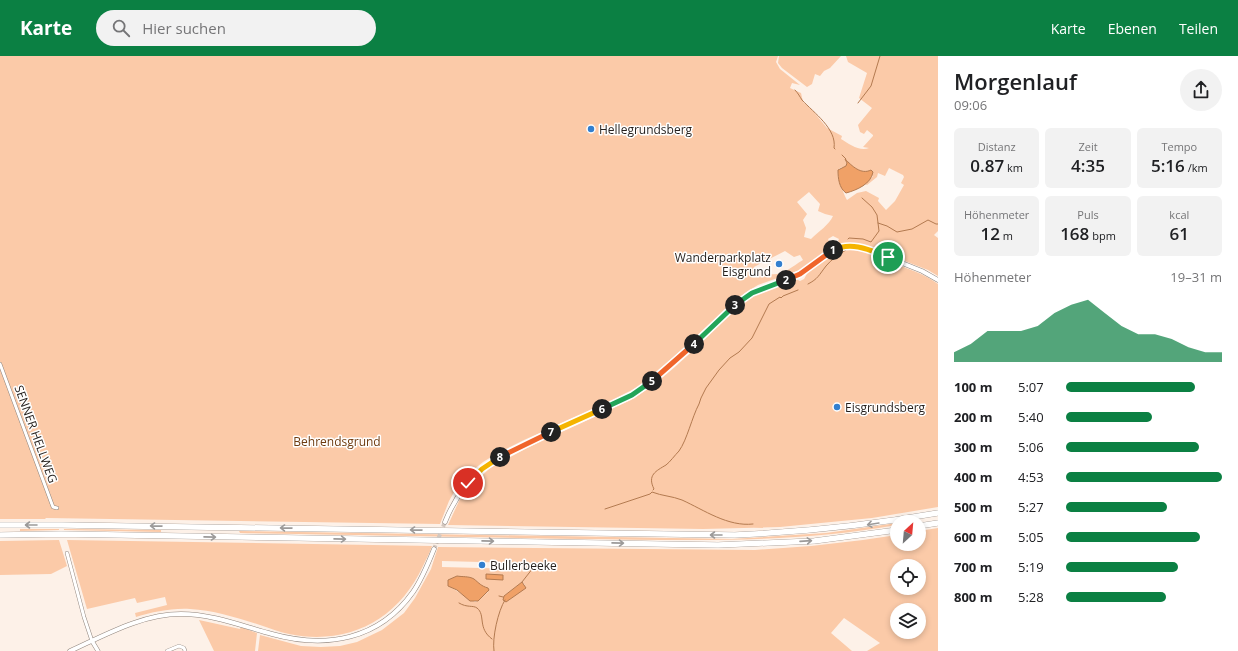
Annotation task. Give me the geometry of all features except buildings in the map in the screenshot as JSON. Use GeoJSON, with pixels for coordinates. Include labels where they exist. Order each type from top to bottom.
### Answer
{"type":"FeatureCollection","features":[{"type":"Feature","properties":{"kind":"highway"},"geometry":{"type":"LineString","coordinates":[[0,525],[681,535],[766,534],[857,526],[938,513]]}},
{"type":"Feature","properties":{"kind":"highway"},"geometry":{"type":"LineString","coordinates":[[926,525],[938,523]]}},
{"type":"Feature","properties":{"kind":"highway"},"geometry":{"type":"LineString","coordinates":[[0,535],[61,534],[698,545],[767,544],[830,539],[890,531]]}},
{"type":"Feature","properties":{"kind":"main road"},"geometry":{"type":"LineString","coordinates":[[445,522],[452,506],[463,489],[473,477],[487,465],[524,444],[639,391],[675,362],[741,300],[762,289],[800,274],[832,251],[846,247],[861,247],[922,271],[938,280]]}},
{"type":"Feature","properties":{"kind":"main road"},"geometry":{"type":"LineString","coordinates":[[70,651],[143,620],[160,616],[180,614],[201,615],[220,619],[273,634],[306,641],[327,641],[354,636],[384,621],[400,608],[420,581],[434,549]]}},
{"type":"Feature","properties":{"kind":"street","name":"SENNER HELLWEG"},"geometry":{"type":"LineString","coordinates":[[0,364],[20,416],[46,492],[53,507],[57,508]]}},
{"type":"Feature","properties":{"kind":"street"},"geometry":{"type":"LineString","coordinates":[[67,553],[84,617],[92,641],[98,651]]}},
{"type":"Feature","properties":{"kind":"street"},"geometry":{"type":"LineString","coordinates":[[167,651],[179,646],[184,648],[185,651]]}},
{"type":"Feature","properties":{"kind":"green space","name":"Behrendsgrund"},"geometry":{"type":"Polygon","coordinates":[[[0,56],[778,56],[776,62],[780,69],[800,85],[792,83],[790,88],[801,93],[803,102],[813,111],[827,128],[842,136],[841,139],[847,143],[855,147],[866,149],[869,148],[863,147],[873,135],[867,130],[864,134],[860,132],[858,125],[872,108],[859,98],[867,73],[848,62],[846,56],[938,56],[938,231],[934,235],[938,238],[938,276],[928,270],[861,244],[855,243],[842,245],[838,241],[839,239],[833,236],[828,239],[832,248],[800,270],[758,285],[745,293],[638,387],[524,440],[483,462],[468,474],[457,487],[449,501],[440,524],[46,518],[0,519],[0,56]],[[846,161],[846,167],[840,168],[838,170],[838,174],[840,184],[847,200],[857,193],[866,191],[879,198],[878,201],[886,210],[895,201],[904,185],[901,183],[904,177],[903,175],[889,168],[885,176],[878,173],[877,177],[867,185],[865,184],[873,176],[856,169],[846,161]],[[809,192],[797,202],[807,214],[803,220],[806,228],[804,237],[811,239],[833,216],[818,211],[820,204],[809,192]],[[785,251],[754,267],[757,270],[768,274],[779,274],[803,260],[800,255],[794,257],[785,251]]]}},
{"type":"Feature","properties":{"kind":"green space"},"geometry":{"type":"Polygon","coordinates":[[[779,56],[841,56],[820,76],[815,74],[812,84],[807,87],[782,68],[778,63],[779,56]]]}},
{"type":"Feature","properties":{"kind":"green space"},"geometry":{"type":"Polygon","coordinates":[[[849,249],[877,256],[927,277],[938,284],[938,507],[872,518],[780,527],[703,529],[448,525],[459,501],[468,489],[490,468],[527,448],[631,400],[675,367],[742,302],[775,286],[796,279],[800,281],[804,279],[808,272],[839,250],[849,249]]]}},
{"type":"Feature","properties":{"kind":"green space"},"geometry":{"type":"Polygon","coordinates":[[[890,524],[890,526],[858,531],[739,540],[580,539],[240,533],[239,531],[732,539],[826,533],[890,524]]]}},
{"type":"Feature","properties":{"kind":"green space"},"geometry":{"type":"Polygon","coordinates":[[[938,528],[938,651],[867,651],[880,643],[844,618],[831,633],[852,651],[258,651],[260,635],[301,646],[321,647],[340,646],[357,642],[382,630],[404,613],[415,598],[431,569],[438,547],[755,550],[890,536],[890,551],[926,551],[926,530],[938,528]],[[442,561],[442,567],[522,569],[522,563],[442,561]],[[457,576],[448,580],[452,588],[475,602],[488,592],[488,588],[457,576]],[[522,582],[504,596],[508,600],[525,585],[522,582]]]}},
{"type":"Feature","properties":{"kind":"green space"},"geometry":{"type":"Polygon","coordinates":[[[20,529],[59,529],[59,530],[20,531],[20,529]]]}},
{"type":"Feature","properties":{"kind":"green space"},"geometry":{"type":"Polygon","coordinates":[[[64,530],[161,530],[161,532],[64,530]]]}},
{"type":"Feature","properties":{"kind":"green space"},"geometry":{"type":"Polygon","coordinates":[[[59,540],[67,566],[51,574],[0,575],[0,541],[59,540]]]}},
{"type":"Feature","properties":{"kind":"green space"},"geometry":{"type":"Polygon","coordinates":[[[67,540],[432,546],[412,585],[400,601],[385,614],[369,625],[351,632],[331,636],[311,637],[289,634],[234,617],[199,610],[169,610],[136,617],[135,613],[167,605],[165,597],[137,603],[135,598],[87,609],[67,540]]]}},
{"type":"Feature","properties":{"kind":"green space"},"geometry":{"type":"Polygon","coordinates":[[[199,620],[240,629],[241,627],[257,633],[255,651],[214,651],[199,620]]]}},
{"type":"Feature","properties":{"kind":"shaded area"},"geometry":{"type":"Polygon","coordinates":[[[845,159],[860,171],[871,170],[873,172],[872,176],[866,183],[855,190],[846,193],[840,186],[838,173],[838,170],[846,166],[847,163],[845,159]]]}},
{"type":"Feature","properties":{"kind":"shaded area"},"geometry":{"type":"Polygon","coordinates":[[[486,574],[503,575],[503,580],[486,579],[486,574]]]}},
{"type":"Feature","properties":{"kind":"shaded area"},"geometry":{"type":"Polygon","coordinates":[[[457,576],[472,578],[489,590],[478,601],[470,601],[457,590],[448,586],[448,580],[457,576]]]}},
{"type":"Feature","properties":{"kind":"shaded area"},"geometry":{"type":"Polygon","coordinates":[[[522,582],[526,588],[506,602],[503,600],[504,596],[522,582]]]}},
{"type":"Feature","properties":{"kind":"waterway","name":"Bullerbeeke"},"geometry":{"type":"LineString","coordinates":[[858,103],[871,86],[880,56]]}},
{"type":"Feature","properties":{"kind":"waterway","name":"Bullerbeeke"},"geometry":{"type":"LineString","coordinates":[[795,90],[802,100],[824,122],[832,134],[835,149]]}},
{"type":"Feature","properties":{"kind":"waterway","name":"Bullerbeeke"},"geometry":{"type":"LineString","coordinates":[[842,155],[846,159]]}},
{"type":"Feature","properties":{"kind":"waterway","name":"Bullerbeeke"},"geometry":{"type":"LineString","coordinates":[[848,239],[863,239],[871,242],[879,231],[877,215],[872,207],[862,198]]}},
{"type":"Feature","properties":{"kind":"waterway","name":"Bullerbeeke"},"geometry":{"type":"LineString","coordinates":[[878,223],[897,232],[912,229],[928,220],[938,224]]}},
{"type":"Feature","properties":{"kind":"waterway","name":"Bullerbeeke"},"geometry":{"type":"LineString","coordinates":[[808,284],[816,278],[833,259],[846,250]]}},
{"type":"Feature","properties":{"kind":"waterway","name":"Bullerbeeke"},"geometry":{"type":"LineString","coordinates":[[653,490],[652,477],[659,469],[668,464],[679,451],[685,441],[701,398],[706,388],[719,370],[752,338],[769,304],[780,297],[781,298],[798,290]]}},
{"type":"Feature","properties":{"kind":"waterway"},"geometry":{"type":"LineString","coordinates":[[605,509],[650,494],[652,492],[682,500],[716,517],[734,523],[753,524]]}},
{"type":"Feature","properties":{"kind":"waterway","name":"Bullerbeeke"},"geometry":{"type":"LineString","coordinates":[[522,582],[533,568]]}},
{"type":"Feature","properties":{"kind":"waterway"},"geometry":{"type":"LineString","coordinates":[[499,596],[503,597]]}},
{"type":"Feature","properties":{"kind":"waterway","name":"Bullerbeeke"},"geometry":{"type":"LineString","coordinates":[[494,651],[496,625],[505,600]]}},
{"type":"Feature","properties":{"kind":"waterway"},"geometry":{"type":"LineString","coordinates":[[459,603],[477,608],[480,611],[483,626],[487,635],[492,639]]}},
{"type":"Feature","properties":{"kind":"tunnel"},"geometry":{"type":"LineString","coordinates":[[434,549],[445,522]]}},
{"type":"Feature","properties":{"kind":"place","name":"Hellegrundsberg"},"geometry":{"type":"Point","coordinates":[591,129]}},
{"type":"Feature","properties":{"kind":"place","name":"Wanderparkplatz Eisgrund"},"geometry":{"type":"Point","coordinates":[779,264]}},
{"type":"Feature","properties":{"kind":"place","name":"Eisgrundsberg"},"geometry":{"type":"Point","coordinates":[837,407]}},
{"type":"Feature","properties":{"kind":"place","name":"Bullerbeeke"},"geometry":{"type":"Point","coordinates":[482,565]}},
{"type":"Feature","properties":{"kind":"route"},"geometry":{"type":"LineString","coordinates":[[468,483],[487,465],[524,444],[639,391],[675,362],[741,300],[752,293],[800,274],[838,248],[850,246],[861,247],[888,257]]}}]}
